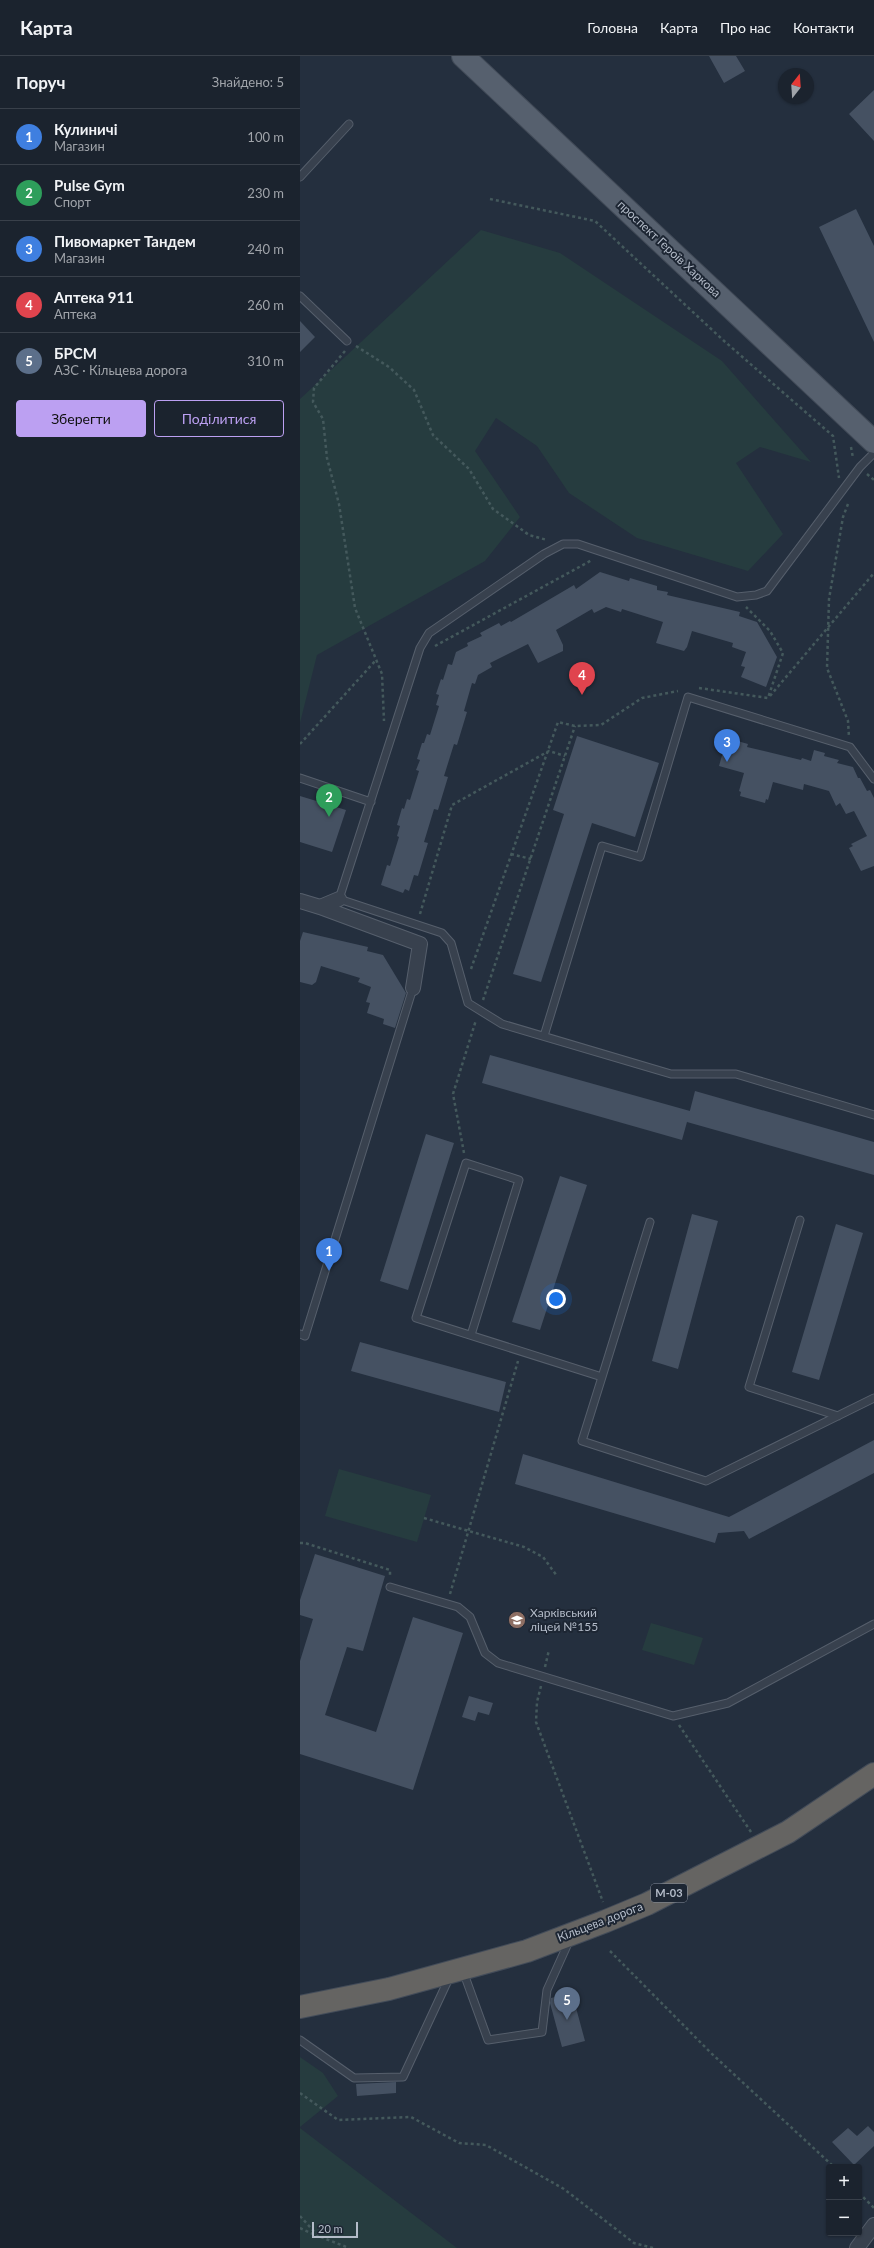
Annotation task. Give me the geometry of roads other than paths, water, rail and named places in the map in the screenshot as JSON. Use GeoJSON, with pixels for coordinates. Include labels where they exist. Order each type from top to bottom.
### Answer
{"type":"FeatureCollection","features":[{"type":"Feature","properties":{"kind":"highway","name":"Кільцева дорога"},"geometry":{"type":"LineString","coordinates":[[300,2007],[389,1989],[527,1951],[647,1904],[788,1832],[874,1774]]}},
{"type":"Feature","properties":{"kind":"main road","name":"проспект Героїв Харкова"},"geometry":{"type":"LineString","coordinates":[[463,56],[874,442]]}},
{"type":"Feature","properties":{"kind":"street"},"geometry":{"type":"LineString","coordinates":[[320,907],[339,899]]}},
{"type":"Feature","properties":{"kind":"street"},"geometry":{"type":"LineString","coordinates":[[300,901],[420,944],[413,988]]}},
{"type":"Feature","properties":{"kind":"street"},"geometry":{"type":"LineString","coordinates":[[857,2248],[874,2225]]}},
{"type":"Feature","properties":{"kind":"lane"},"geometry":{"type":"LineString","coordinates":[[300,177],[349,124]]}},
{"type":"Feature","properties":{"kind":"lane"},"geometry":{"type":"LineString","coordinates":[[300,296],[347,341]]}},
{"type":"Feature","properties":{"kind":"lane"},"geometry":{"type":"LineString","coordinates":[[874,453],[860,467],[767,591],[756,595],[737,597],[578,544],[563,544],[544,554],[429,634],[420,648],[339,899],[442,933],[451,943],[468,1003],[502,1024],[671,1074],[736,1074],[874,1115]]}},
{"type":"Feature","properties":{"kind":"lane"},"geometry":{"type":"LineString","coordinates":[[544,1036],[602,846],[640,857],[688,698],[850,747],[874,779]]}},
{"type":"Feature","properties":{"kind":"lane"},"geometry":{"type":"LineString","coordinates":[[300,778],[371,802]]}},
{"type":"Feature","properties":{"kind":"lane"},"geometry":{"type":"LineString","coordinates":[[300,1334],[305,1336],[413,988]]}},
{"type":"Feature","properties":{"kind":"lane"},"geometry":{"type":"LineString","coordinates":[[471,1335],[519,1180],[466,1163],[416,1318],[602,1377]]}},
{"type":"Feature","properties":{"kind":"lane"},"geometry":{"type":"LineString","coordinates":[[800,1220],[750,1387],[838,1416]]}},
{"type":"Feature","properties":{"kind":"lane"},"geometry":{"type":"LineString","coordinates":[[650,1222],[582,1441],[706,1481],[874,1398]]}},
{"type":"Feature","properties":{"kind":"lane"},"geometry":{"type":"LineString","coordinates":[[390,1587],[458,1607],[470,1617],[485,1653],[498,1663],[673,1716],[728,1703],[874,1624]]}},
{"type":"Feature","properties":{"kind":"lane"},"geometry":{"type":"LineString","coordinates":[[457,1970],[488,2040],[542,2032],[547,1990],[573,1933]]}},
{"type":"Feature","properties":{"kind":"lane"},"geometry":{"type":"LineString","coordinates":[[300,2040],[354,2078],[403,2077],[457,1970]]}},
{"type":"Feature","properties":{"kind":"place","name":"Аптека 911"},"geometry":{"type":"Point","coordinates":[582,695]}},
{"type":"Feature","properties":{"kind":"place","name":"Пивомаркет Тандем"},"geometry":{"type":"Point","coordinates":[727,762]}},
{"type":"Feature","properties":{"kind":"place","name":"Pulse Gym"},"geometry":{"type":"Point","coordinates":[329,817]}},
{"type":"Feature","properties":{"kind":"place","name":"Кулиничі"},"geometry":{"type":"Point","coordinates":[329,1271]}},
{"type":"Feature","properties":{"kind":"place","name":"Харківський ліцей №155"},"geometry":{"type":"Point","coordinates":[517,1620]}},
{"type":"Feature","properties":{"kind":"place","name":"БРСМ"},"geometry":{"type":"Point","coordinates":[567,2020]}}]}
